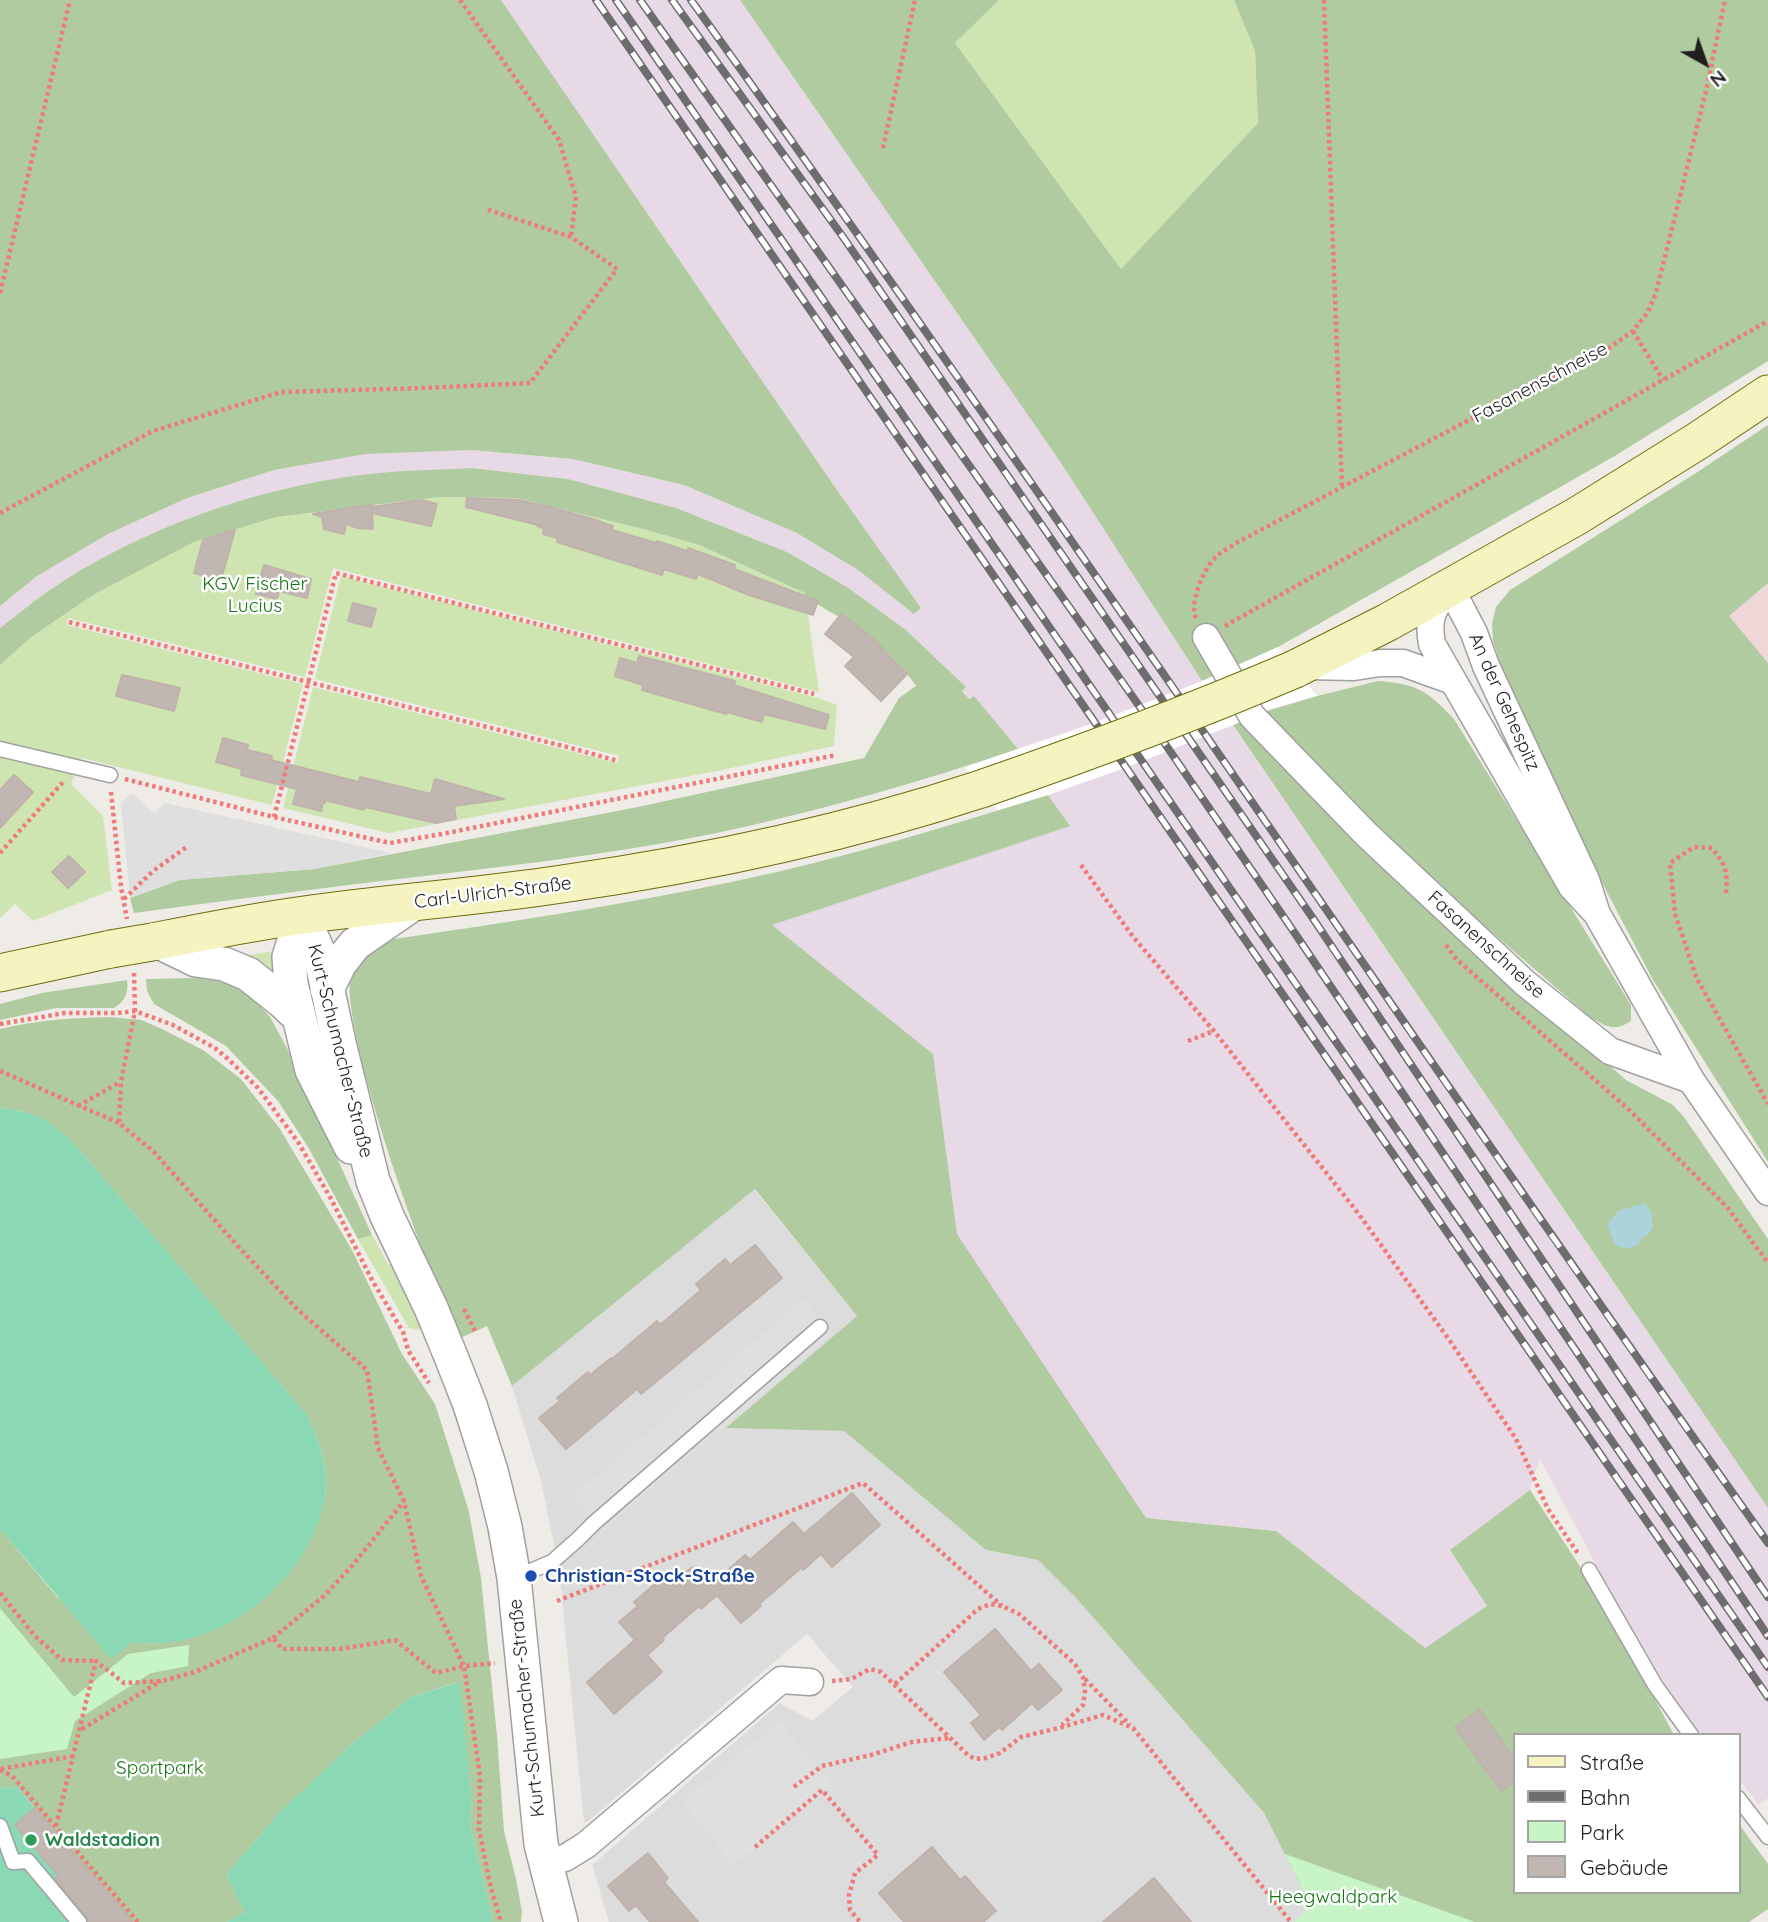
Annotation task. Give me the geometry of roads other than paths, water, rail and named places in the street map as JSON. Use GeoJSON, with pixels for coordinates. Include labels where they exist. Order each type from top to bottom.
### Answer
{"type":"FeatureCollection","features":[{"type":"Feature","properties":{"kind":"main road","name":"Carl-Ulrich-Straße"},"geometry":{"type":"LineString","coordinates":[[0,973],[111,949],[302,915],[413,904],[563,884],[723,856],[848,827],[981,789],[1109,744],[1299,667],[1577,516],[1768,394]]}},
{"type":"Feature","properties":{"kind":"street","name":"An der Gehespitz"},"geometry":{"type":"LineString","coordinates":[[1597,915],[1587,880],[1486,666],[1474,633],[1450,587],[1433,609],[1430,629],[1432,644],[1572,887],[1597,915],[1691,1080],[1768,1192]]}},
{"type":"Feature","properties":{"kind":"street","name":"Fasanenschneise"},"geometry":{"type":"LineString","coordinates":[[1211,634],[1252,716],[1366,834],[1525,983],[1610,1051],[1691,1080]]}},
{"type":"Feature","properties":{"kind":"street","name":"An der Gehespitz"},"geometry":{"type":"LineString","coordinates":[[1299,667],[1354,667],[1403,663],[1454,681]]}},
{"type":"Feature","properties":{"kind":"street"},"geometry":{"type":"LineString","coordinates":[[327,989],[340,963],[355,944],[413,904]]}},
{"type":"Feature","properties":{"kind":"street","name":"Kurt-Schumacher-Straße"},"geometry":{"type":"LineString","coordinates":[[302,915],[321,958],[373,1181],[431,1308],[470,1405],[497,1493],[514,1578],[538,1819],[545,1863],[561,1922]]}},
{"type":"Feature","properties":{"kind":"street","name":"Kurt-Schumacher-Straße"},"geometry":{"type":"LineString","coordinates":[[302,915],[289,957],[289,971],[312,1070],[346,1138],[373,1181]]}},
{"type":"Feature","properties":{"kind":"street"},"geometry":{"type":"LineString","coordinates":[[154,942],[196,960],[224,964],[248,974],[298,1016]]}},
{"type":"Feature","properties":{"kind":"street"},"geometry":{"type":"LineString","coordinates":[[545,1863],[565,1858],[586,1845],[781,1680],[810,1682]]}},
{"type":"Feature","properties":{"kind":"lane"},"geometry":{"type":"LineString","coordinates":[[0,750],[110,775]]}},
{"type":"Feature","properties":{"kind":"lane"},"geometry":{"type":"LineString","coordinates":[[514,1578],[552,1562],[820,1327]]}},
{"type":"Feature","properties":{"kind":"lane"},"geometry":{"type":"LineString","coordinates":[[1588,1570],[1655,1685],[1690,1733]]}},
{"type":"Feature","properties":{"kind":"lane"},"geometry":{"type":"LineString","coordinates":[[1740,1801],[1768,1837]]}},
{"type":"Feature","properties":{"kind":"lane"},"geometry":{"type":"LineString","coordinates":[[0,1826],[13,1862],[28,1861],[79,1922]]}},
{"type":"Feature","properties":{"kind":"water"},"geometry":{"type":"Polygon","coordinates":[[[1645,1203],[1651,1211],[1653,1224],[1650,1233],[1641,1239],[1638,1245],[1628,1249],[1615,1245],[1607,1225],[1619,1210],[1645,1203]]]}},
{"type":"Feature","properties":{"kind":"railway"},"geometry":{"type":"LineString","coordinates":[[596,0],[1768,1697]]}},
{"type":"Feature","properties":{"kind":"railway"},"geometry":{"type":"LineString","coordinates":[[616,0],[1768,1667]]}},
{"type":"Feature","properties":{"kind":"railway"},"geometry":{"type":"LineString","coordinates":[[640,0],[1135,700],[1768,1636]]}},
{"type":"Feature","properties":{"kind":"railway"},"geometry":{"type":"LineString","coordinates":[[672,0],[843,237],[1312,917],[1768,1597]]}},
{"type":"Feature","properties":{"kind":"railway"},"geometry":{"type":"LineString","coordinates":[[691,0],[963,384],[1498,1158],[1768,1543]]}},
{"type":"Feature","properties":{"kind":"place","name":"Christian-Stock-Straße"},"geometry":{"type":"Point","coordinates":[531,1576]}},
{"type":"Feature","properties":{"kind":"place","name":"Waldstadion"},"geometry":{"type":"Point","coordinates":[31,1840]}},
{"type":"Feature","properties":{"kind":"park label","name":"KGV Fischer Lucius"},"geometry":{"type":"Point","coordinates":[255,595]}},
{"type":"Feature","properties":{"kind":"park label","name":"Sportpark"},"geometry":{"type":"Point","coordinates":[160,1768]}},
{"type":"Feature","properties":{"kind":"park label","name":"Heegwaldpark"},"geometry":{"type":"Point","coordinates":[1333,1897]}}]}
